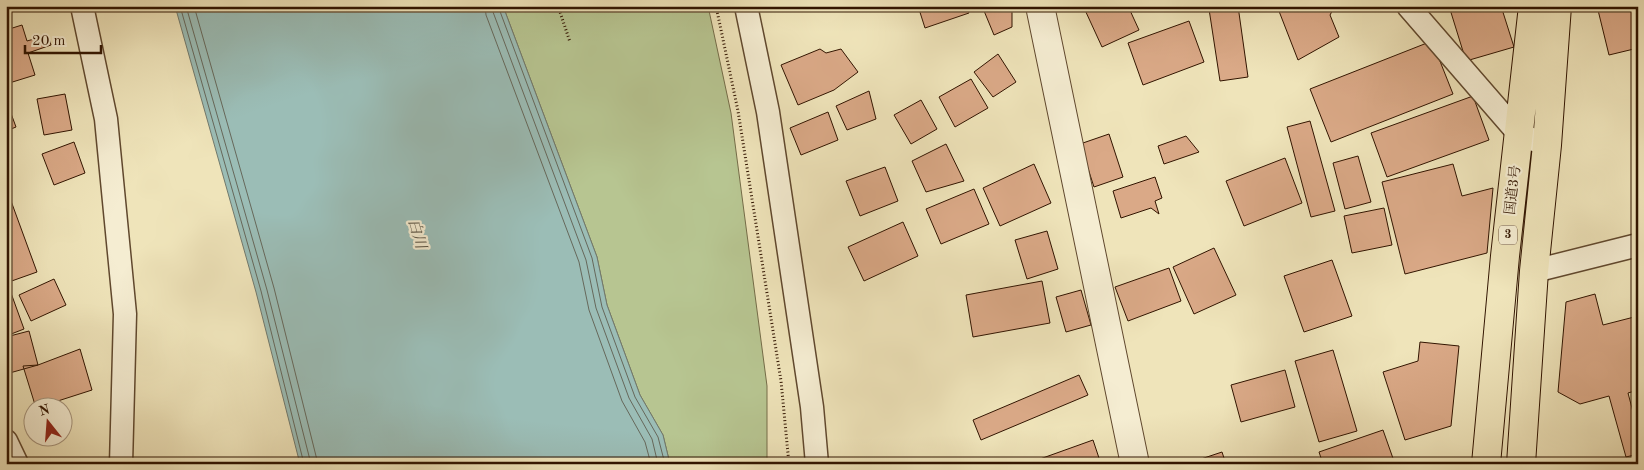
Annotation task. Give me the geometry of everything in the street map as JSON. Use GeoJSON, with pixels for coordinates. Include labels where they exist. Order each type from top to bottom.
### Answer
{"type":"FeatureCollection","features":[{"type":"Feature","properties":{"kind":"highway","name":"国道3号"},"geometry":{"type":"LineString","coordinates":[[1486,464],[1504,266],[1533,6]]}},
{"type":"Feature","properties":{"kind":"highway","name":"国道3号"},"geometry":{"type":"LineString","coordinates":[[1521,464],[1534,271],[1547,144],[1557,6]]}},
{"type":"Feature","properties":{"kind":"street"},"geometry":{"type":"LineString","coordinates":[[82,6],[106,119],[125,314],[121,464]]}},
{"type":"Feature","properties":{"kind":"street"},"geometry":{"type":"LineString","coordinates":[[746,6],[768,112],[812,407],[817,464]]}},
{"type":"Feature","properties":{"kind":"street"},"geometry":{"type":"LineString","coordinates":[[1040,6],[1136,464]]}},
{"type":"Feature","properties":{"kind":"street"},"geometry":{"type":"LineString","coordinates":[[1408,6],[1519,134],[1547,144]]}},
{"type":"Feature","properties":{"kind":"street"},"geometry":{"type":"LineString","coordinates":[[1534,271],[1638,245]]}},
{"type":"Feature","properties":{"kind":"street"},"geometry":{"type":"LineString","coordinates":[[6,441],[17,464]]}},
{"type":"Feature","properties":{"kind":"path"},"geometry":{"type":"LineString","coordinates":[[558,6],[570,42]]}},
{"type":"Feature","properties":{"kind":"path"},"geometry":{"type":"LineString","coordinates":[[716,6],[740,120],[781,381],[789,464]]}},
{"type":"Feature","properties":{"kind":"green space"},"geometry":{"type":"Polygon","coordinates":[[[503,6],[708,6],[731,113],[767,386],[767,464],[670,464],[663,435],[640,395],[607,305],[597,257],[503,6]]]}},
{"type":"Feature","properties":{"kind":"water","name":"白川"},"geometry":{"type":"Polygon","coordinates":[[[175,6],[503,6],[597,257],[607,305],[640,395],[663,435],[670,464],[300,464],[256,292],[175,6]]]}},
{"type":"Feature","properties":{"kind":"building"},"geometry":{"type":"Polygon","coordinates":[[[918,6],[966,6],[969,13],[925,28],[918,6]]]}},
{"type":"Feature","properties":{"kind":"building"},"geometry":{"type":"Polygon","coordinates":[[[982,6],[1012,6],[1012,27],[994,35],[982,6]]]}},
{"type":"Feature","properties":{"kind":"building"},"geometry":{"type":"Polygon","coordinates":[[[1093,6],[1128,6],[1139,30],[1102,47],[1085,10],[1093,6]]]}},
{"type":"Feature","properties":{"kind":"building"},"geometry":{"type":"Polygon","coordinates":[[[1238,6],[1248,77],[1220,81],[1209,9],[1238,6]]]}},
{"type":"Feature","properties":{"kind":"building"},"geometry":{"type":"Polygon","coordinates":[[[1277,6],[1335,6],[1330,15],[1339,37],[1298,60],[1277,6]]]}},
{"type":"Feature","properties":{"kind":"building"},"geometry":{"type":"Polygon","coordinates":[[[1449,6],[1501,6],[1514,47],[1466,61],[1449,6]]]}},
{"type":"Feature","properties":{"kind":"building"},"geometry":{"type":"Polygon","coordinates":[[[1597,6],[1638,6],[1638,48],[1609,55],[1597,6]]]}},
{"type":"Feature","properties":{"kind":"building"},"geometry":{"type":"Polygon","coordinates":[[[1189,21],[1204,62],[1143,85],[1128,43],[1189,21]]]}},
{"type":"Feature","properties":{"kind":"building"},"geometry":{"type":"Polygon","coordinates":[[[22,25],[27,41],[48,35],[51,45],[28,53],[35,75],[6,84],[6,60],[11,58],[6,41],[6,30],[22,25]]]}},
{"type":"Feature","properties":{"kind":"building"},"geometry":{"type":"Polygon","coordinates":[[[1432,41],[1453,94],[1331,142],[1310,89],[1432,41]]]}},
{"type":"Feature","properties":{"kind":"building"},"geometry":{"type":"Polygon","coordinates":[[[820,49],[826,53],[841,49],[858,72],[834,90],[798,105],[781,65],[820,49]]]}},
{"type":"Feature","properties":{"kind":"building"},"geometry":{"type":"Polygon","coordinates":[[[998,54],[1016,82],[993,97],[974,72],[998,54]]]}},
{"type":"Feature","properties":{"kind":"building"},"geometry":{"type":"Polygon","coordinates":[[[971,79],[988,108],[955,127],[939,97],[971,79]]]}},
{"type":"Feature","properties":{"kind":"building"},"geometry":{"type":"Polygon","coordinates":[[[869,91],[876,119],[847,130],[836,106],[869,91]]]}},
{"type":"Feature","properties":{"kind":"building"},"geometry":{"type":"Polygon","coordinates":[[[65,94],[72,130],[44,135],[37,99],[65,94]]]}},
{"type":"Feature","properties":{"kind":"building"},"geometry":{"type":"Polygon","coordinates":[[[1473,96],[1489,140],[1387,177],[1371,133],[1473,96]]]}},
{"type":"Feature","properties":{"kind":"building"},"geometry":{"type":"Polygon","coordinates":[[[921,100],[937,129],[911,144],[894,115],[921,100]]]}},
{"type":"Feature","properties":{"kind":"building"},"geometry":{"type":"Polygon","coordinates":[[[9,108],[16,127],[6,131],[6,109],[9,108]]]}},
{"type":"Feature","properties":{"kind":"building"},"geometry":{"type":"Polygon","coordinates":[[[828,112],[838,140],[801,155],[790,128],[828,112]]]}},
{"type":"Feature","properties":{"kind":"building"},"geometry":{"type":"Polygon","coordinates":[[[1310,121],[1335,211],[1311,217],[1287,127],[1310,121]]]}},
{"type":"Feature","properties":{"kind":"building"},"geometry":{"type":"Polygon","coordinates":[[[1109,134],[1123,177],[1094,187],[1080,144],[1109,134]]]}},
{"type":"Feature","properties":{"kind":"building"},"geometry":{"type":"Polygon","coordinates":[[[1186,136],[1199,152],[1164,164],[1158,146],[1186,136]]]}},
{"type":"Feature","properties":{"kind":"building"},"geometry":{"type":"Polygon","coordinates":[[[74,142],[85,173],[54,185],[42,154],[74,142]]]}},
{"type":"Feature","properties":{"kind":"building"},"geometry":{"type":"Polygon","coordinates":[[[946,144],[964,181],[926,192],[912,161],[946,144]]]}},
{"type":"Feature","properties":{"kind":"building"},"geometry":{"type":"Polygon","coordinates":[[[1358,156],[1371,202],[1345,209],[1333,163],[1358,156]]]}},
{"type":"Feature","properties":{"kind":"building"},"geometry":{"type":"Polygon","coordinates":[[[1285,158],[1302,203],[1244,226],[1226,181],[1285,158]]]}},
{"type":"Feature","properties":{"kind":"building"},"geometry":{"type":"Polygon","coordinates":[[[1034,164],[1051,203],[1000,226],[983,188],[1034,164]]]}},
{"type":"Feature","properties":{"kind":"building"},"geometry":{"type":"Polygon","coordinates":[[[1453,164],[1462,196],[1493,188],[1487,253],[1405,274],[1382,182],[1453,164]]]}},
{"type":"Feature","properties":{"kind":"building"},"geometry":{"type":"Polygon","coordinates":[[[885,167],[898,201],[860,216],[846,181],[885,167]]]}},
{"type":"Feature","properties":{"kind":"building"},"geometry":{"type":"Polygon","coordinates":[[[1155,177],[1162,198],[1155,201],[1159,214],[1151,208],[1121,218],[1113,191],[1155,177]]]}},
{"type":"Feature","properties":{"kind":"building"},"geometry":{"type":"Polygon","coordinates":[[[974,189],[989,224],[941,244],[926,209],[974,189]]]}},
{"type":"Feature","properties":{"kind":"building"},"geometry":{"type":"Polygon","coordinates":[[[6,190],[37,272],[6,283],[6,190]]]}},
{"type":"Feature","properties":{"kind":"building"},"geometry":{"type":"Polygon","coordinates":[[[1384,208],[1392,245],[1352,253],[1344,216],[1384,208]]]}},
{"type":"Feature","properties":{"kind":"building"},"geometry":{"type":"Polygon","coordinates":[[[903,222],[918,256],[864,281],[848,247],[903,222]]]}},
{"type":"Feature","properties":{"kind":"building"},"geometry":{"type":"Polygon","coordinates":[[[1047,231],[1058,269],[1027,279],[1015,240],[1047,231]]]}},
{"type":"Feature","properties":{"kind":"building"},"geometry":{"type":"Polygon","coordinates":[[[1214,248],[1236,295],[1194,314],[1173,267],[1214,248]]]}},
{"type":"Feature","properties":{"kind":"building"},"geometry":{"type":"Polygon","coordinates":[[[1332,260],[1352,316],[1304,332],[1284,276],[1332,260]]]}},
{"type":"Feature","properties":{"kind":"building"},"geometry":{"type":"Polygon","coordinates":[[[1169,268],[1181,301],[1128,321],[1115,287],[1169,268]]]}},
{"type":"Feature","properties":{"kind":"building"},"geometry":{"type":"Polygon","coordinates":[[[54,279],[66,305],[31,321],[19,295],[54,279]]]}},
{"type":"Feature","properties":{"kind":"building"},"geometry":{"type":"Polygon","coordinates":[[[1042,281],[1050,323],[973,337],[966,295],[1042,281]]]}},
{"type":"Feature","properties":{"kind":"building"},"geometry":{"type":"Polygon","coordinates":[[[1081,290],[1091,325],[1066,332],[1056,297],[1081,290]]]}},
{"type":"Feature","properties":{"kind":"building"},"geometry":{"type":"Polygon","coordinates":[[[11,293],[24,329],[6,336],[6,294],[11,293]]]}},
{"type":"Feature","properties":{"kind":"building"},"geometry":{"type":"Polygon","coordinates":[[[1595,294],[1603,325],[1638,316],[1638,390],[1628,393],[1638,431],[1638,454],[1626,457],[1609,396],[1580,404],[1558,392],[1566,302],[1595,294]]]}},
{"type":"Feature","properties":{"kind":"building"},"geometry":{"type":"Polygon","coordinates":[[[29,331],[38,365],[6,374],[6,337],[29,331]]]}},
{"type":"Feature","properties":{"kind":"building"},"geometry":{"type":"Polygon","coordinates":[[[1420,342],[1459,346],[1451,426],[1405,440],[1383,372],[1418,361],[1420,342]]]}},
{"type":"Feature","properties":{"kind":"building"},"geometry":{"type":"Polygon","coordinates":[[[80,349],[92,390],[67,398],[33,398],[23,366],[38,365],[80,349]]]}},
{"type":"Feature","properties":{"kind":"building"},"geometry":{"type":"Polygon","coordinates":[[[1333,350],[1357,431],[1319,442],[1295,361],[1333,350]]]}},
{"type":"Feature","properties":{"kind":"building"},"geometry":{"type":"Polygon","coordinates":[[[1285,370],[1295,407],[1241,422],[1231,385],[1285,370]]]}},
{"type":"Feature","properties":{"kind":"building"},"geometry":{"type":"Polygon","coordinates":[[[1079,375],[1088,395],[981,440],[973,420],[1079,375]]]}},
{"type":"Feature","properties":{"kind":"building"},"geometry":{"type":"Polygon","coordinates":[[[1383,430],[1395,464],[1323,464],[1319,452],[1383,430]]]}},
{"type":"Feature","properties":{"kind":"building"},"geometry":{"type":"Polygon","coordinates":[[[1093,440],[1101,464],[1026,464],[1093,440]]]}},
{"type":"Feature","properties":{"kind":"building"},"geometry":{"type":"Polygon","coordinates":[[[1222,452],[1226,464],[1192,464],[1192,462],[1222,452]]]}}]}
